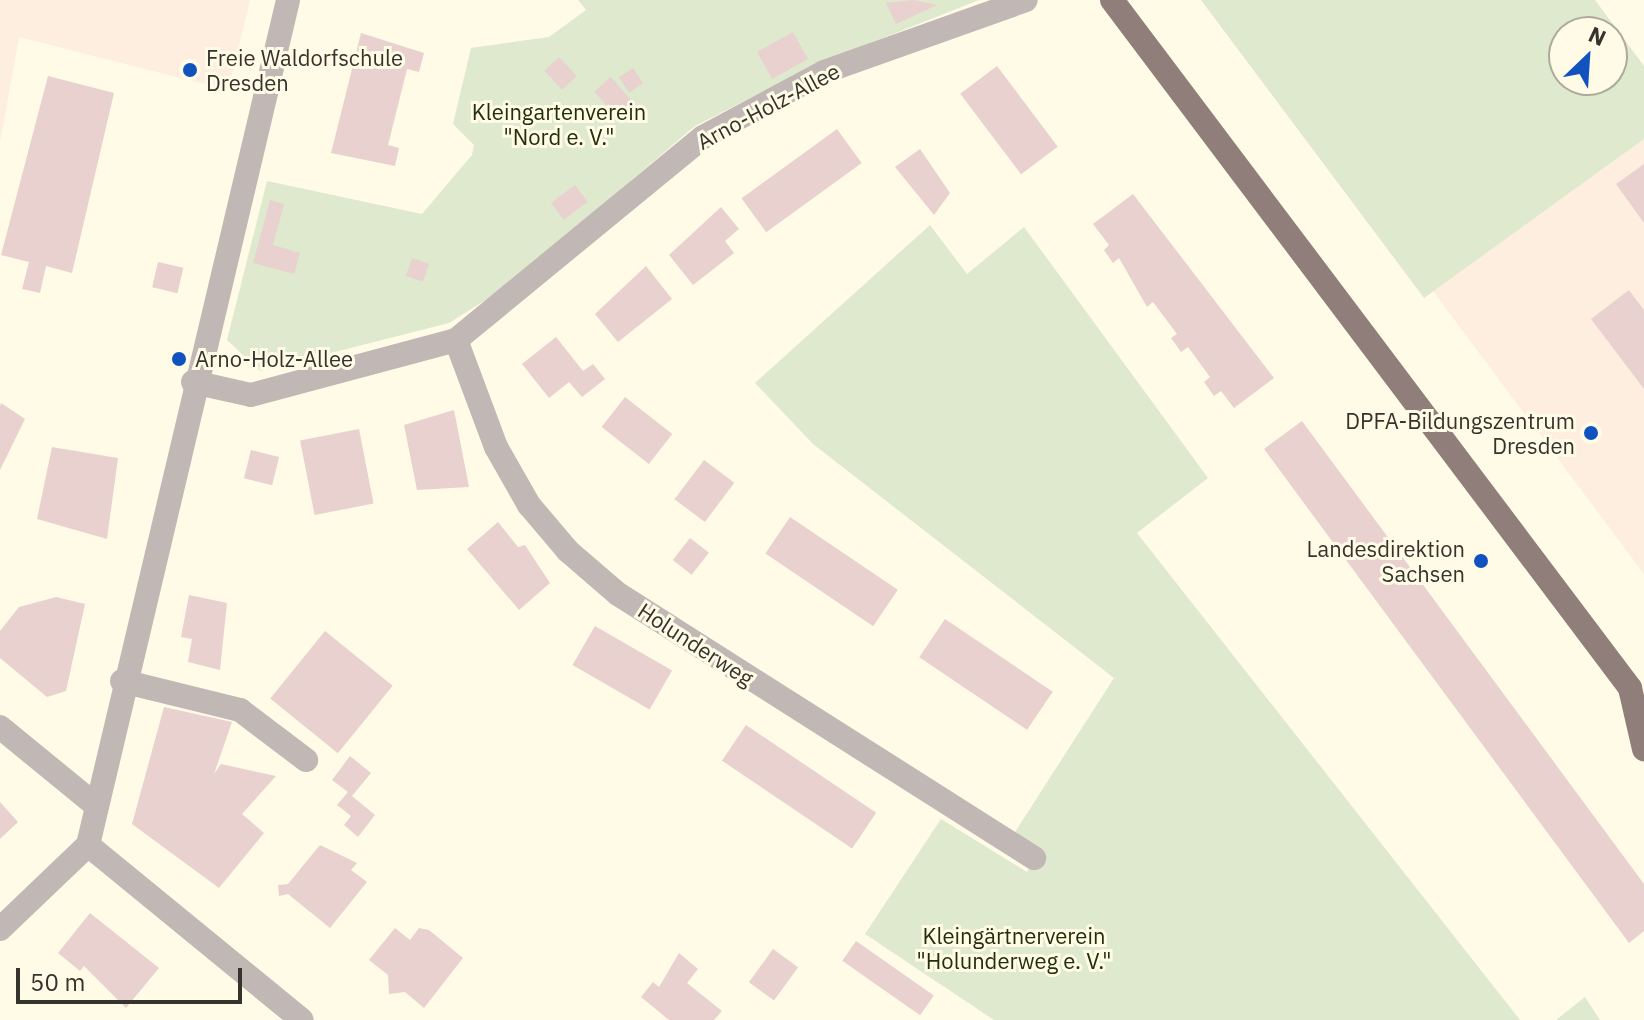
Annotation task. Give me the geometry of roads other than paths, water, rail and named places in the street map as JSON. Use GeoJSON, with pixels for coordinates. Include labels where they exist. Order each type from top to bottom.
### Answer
{"type":"FeatureCollection","features":[{"type":"Feature","properties":{"kind":"main road"},"geometry":{"type":"LineString","coordinates":[[1112,0],[1639,686],[1644,749]]}},
{"type":"Feature","properties":{"kind":"street"},"geometry":{"type":"LineString","coordinates":[[0,929],[88,845],[93,803],[288,0]]}},
{"type":"Feature","properties":{"kind":"street","name":"Arno-Holz-Allee"},"geometry":{"type":"LineString","coordinates":[[193,382],[251,395],[456,340],[703,137],[824,72],[1026,0]]}},
{"type":"Feature","properties":{"kind":"street","name":"Holunderweg"},"geometry":{"type":"LineString","coordinates":[[456,340],[496,447],[529,505],[568,551],[618,594],[1034,858]]}},
{"type":"Feature","properties":{"kind":"street"},"geometry":{"type":"LineString","coordinates":[[122,681],[240,710],[306,760]]}},
{"type":"Feature","properties":{"kind":"street"},"geometry":{"type":"LineString","coordinates":[[0,727],[93,803]]}},
{"type":"Feature","properties":{"kind":"street"},"geometry":{"type":"LineString","coordinates":[[88,845],[302,1020]]}},
{"type":"Feature","properties":{"kind":"place","name":"Freie Waldorfschule Dresden"},"geometry":{"type":"Point","coordinates":[190,70]}},
{"type":"Feature","properties":{"kind":"place","name":"Arno-Holz-Allee"},"geometry":{"type":"Point","coordinates":[179,359]}},
{"type":"Feature","properties":{"kind":"place","name":"DPFA-Bildungszentrum Dresden"},"geometry":{"type":"Point","coordinates":[1591,433]}},
{"type":"Feature","properties":{"kind":"place","name":"Landesdirektion Sachsen"},"geometry":{"type":"Point","coordinates":[1481,561]}},
{"type":"Feature","properties":{"kind":"park label","name":"Kleingartenverein \"Nord e. V.\""},"geometry":{"type":"Point","coordinates":[559,124]}},
{"type":"Feature","properties":{"kind":"park label","name":"Kleingärtnerverein \"Holunderweg e. V.\""},"geometry":{"type":"Point","coordinates":[1014,948]}}]}
